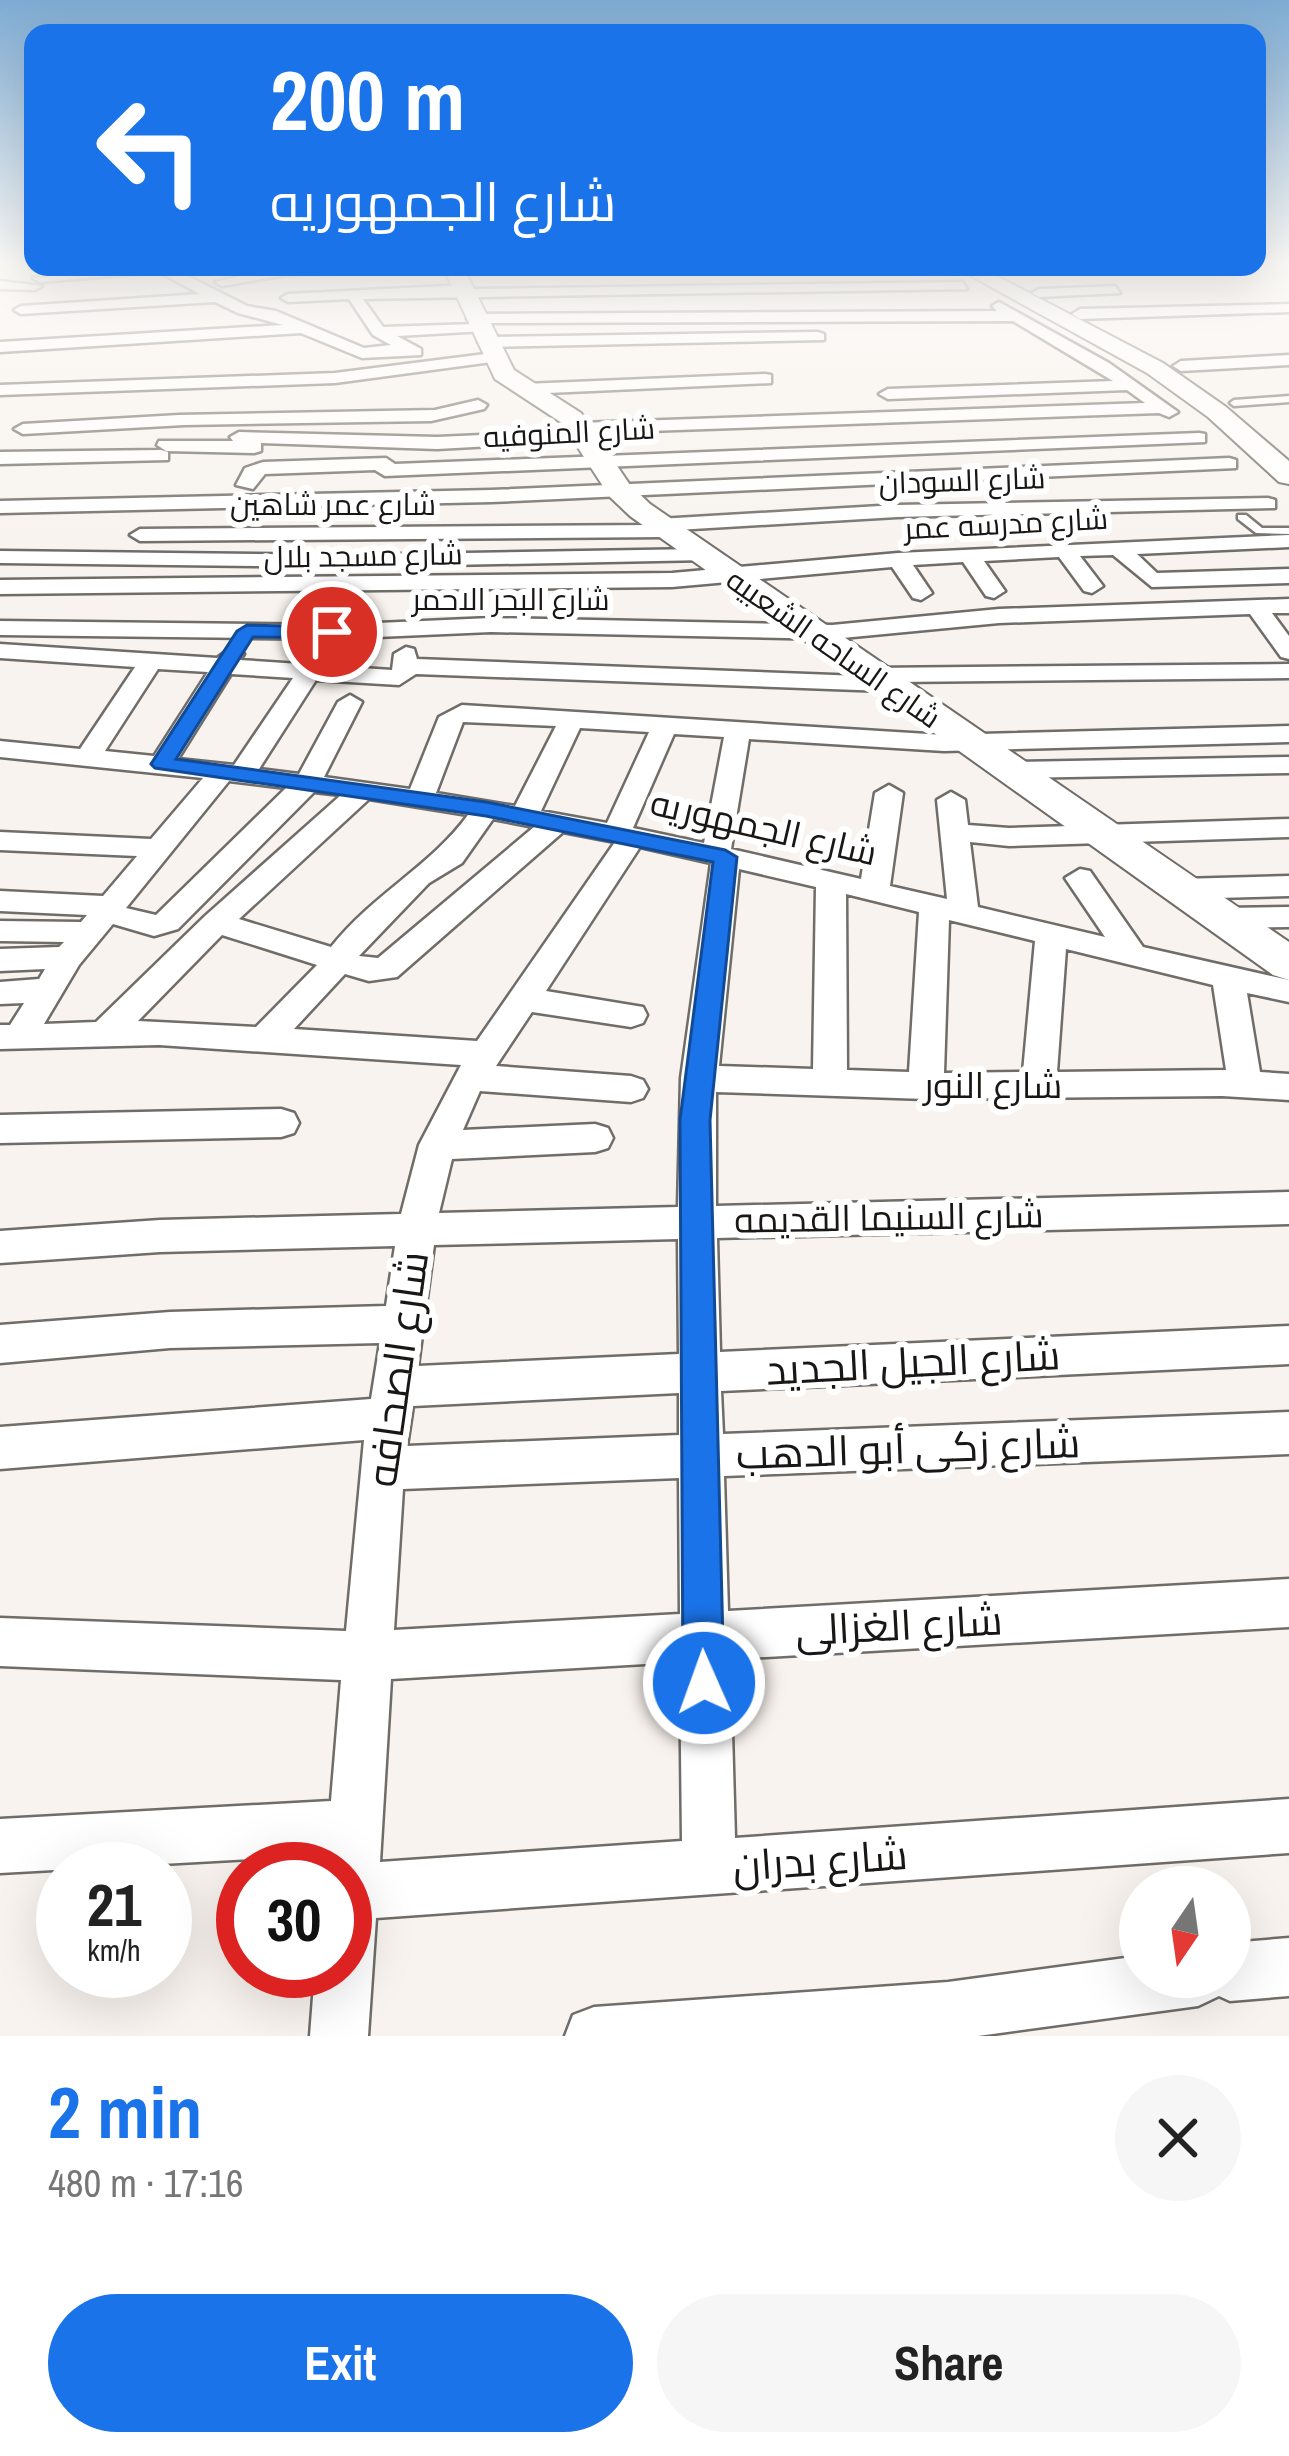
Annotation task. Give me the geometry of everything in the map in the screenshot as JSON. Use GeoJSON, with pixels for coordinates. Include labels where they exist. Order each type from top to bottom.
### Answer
{"type":"FeatureCollection","features":[{"type":"Feature","properties":{"kind":"street"},"geometry":{"type":"LineString","coordinates":[[0,365],[167,360]]}},
{"type":"Feature","properties":{"kind":"street"},"geometry":{"type":"LineString","coordinates":[[188,389],[223,381],[262,360]]}},
{"type":"Feature","properties":{"kind":"street"},"geometry":{"type":"LineString","coordinates":[[287,360],[378,374],[438,364]]}},
{"type":"Feature","properties":{"kind":"street"},"geometry":{"type":"LineString","coordinates":[[430,360],[438,364]]}},
{"type":"Feature","properties":{"kind":"street"},"geometry":{"type":"LineString","coordinates":[[438,364],[440,360]]}},
{"type":"Feature","properties":{"kind":"street","name":"شارع الساحه الشعبيه"},"geometry":{"type":"LineString","coordinates":[[497,360],[506,376],[579,433],[620,491],[662,528],[1289,964]]}},
{"type":"Feature","properties":{"kind":"street"},"geometry":{"type":"LineString","coordinates":[[1090,360],[1164,408],[1289,527]]}},
{"type":"Feature","properties":{"kind":"street"},"geometry":{"type":"LineString","coordinates":[[1133,360],[1171,379],[1289,476]]}},
{"type":"Feature","properties":{"kind":"street"},"geometry":{"type":"LineString","coordinates":[[1169,360],[1289,447]]}},
{"type":"Feature","properties":{"kind":"street"},"geometry":{"type":"LineString","coordinates":[[1180,366],[1289,360]]}},
{"type":"Feature","properties":{"kind":"street"},"geometry":{"type":"LineString","coordinates":[[223,381],[233,364]]}},
{"type":"Feature","properties":{"kind":"street"},"geometry":{"type":"LineString","coordinates":[[378,374],[465,441]]}},
{"type":"Feature","properties":{"kind":"street"},"geometry":{"type":"LineString","coordinates":[[525,389],[644,377],[767,386],[579,433]]}},
{"type":"Feature","properties":{"kind":"street"},"geometry":{"type":"LineString","coordinates":[[0,390],[90,379],[188,389],[398,389]]}},
{"type":"Feature","properties":{"kind":"street"},"geometry":{"type":"LineString","coordinates":[[858,395],[1132,385]]}},
{"type":"Feature","properties":{"kind":"street"},"geometry":{"type":"LineString","coordinates":[[160,455],[188,389]]}},
{"type":"Feature","properties":{"kind":"street"},"geometry":{"type":"LineString","coordinates":[[0,507],[34,506],[160,455],[300,426],[478,405]]}},
{"type":"Feature","properties":{"kind":"street"},"geometry":{"type":"LineString","coordinates":[[0,446],[25,428],[91,406]]}},
{"type":"Feature","properties":{"kind":"street"},"geometry":{"type":"LineString","coordinates":[[0,458],[160,455],[246,442],[300,426],[388,441],[465,441],[1164,408]]}},
{"type":"Feature","properties":{"kind":"street"},"geometry":{"type":"LineString","coordinates":[[25,428],[382,499],[620,491],[1248,484]]}},
{"type":"Feature","properties":{"kind":"street","name":"شارع المنوفيه"},"geometry":{"type":"LineString","coordinates":[[247,484],[252,472],[263,468],[385,467],[579,433],[972,447],[1199,438]]}},
{"type":"Feature","properties":{"kind":"street"},"geometry":{"type":"LineString","coordinates":[[89,434],[160,455]]}},
{"type":"Feature","properties":{"kind":"street"},"geometry":{"type":"LineString","coordinates":[[382,499],[388,441]]}},
{"type":"Feature","properties":{"kind":"street"},"geometry":{"type":"LineString","coordinates":[[34,506],[53,470]]}},
{"type":"Feature","properties":{"kind":"street","name":"شارع السودان"},"geometry":{"type":"LineString","coordinates":[[662,528],[1248,484]]}},
{"type":"Feature","properties":{"kind":"street","name":"شارع عمر شاهين"},"geometry":{"type":"LineString","coordinates":[[0,536],[662,528]]}},
{"type":"Feature","properties":{"kind":"street","name":"شارع مدرسه عمر"},"geometry":{"type":"LineString","coordinates":[[713,565],[1289,541]]}},
{"type":"Feature","properties":{"kind":"street"},"geometry":{"type":"LineString","coordinates":[[1117,547],[1152,580],[1289,575]]}},
{"type":"Feature","properties":{"kind":"street"},"geometry":{"type":"LineString","coordinates":[[1064,550],[1092,586]]}},
{"type":"Feature","properties":{"kind":"street"},"geometry":{"type":"LineString","coordinates":[[969,555],[994,591]]}},
{"type":"Feature","properties":{"kind":"street"},"geometry":{"type":"LineString","coordinates":[[0,556],[713,565]]}},
{"type":"Feature","properties":{"kind":"street"},"geometry":{"type":"LineString","coordinates":[[898,559],[921,593]]}},
{"type":"Feature","properties":{"kind":"street","name":"شارع مسجد بلال"},"geometry":{"type":"LineString","coordinates":[[0,587],[627,581],[713,565]]}},
{"type":"Feature","properties":{"kind":"street","name":"شارع البحر الاحمر"},"geometry":{"type":"LineString","coordinates":[[1,636],[491,625],[807,630],[1023,615],[1289,606]]}},
{"type":"Feature","properties":{"kind":"street"},"geometry":{"type":"LineString","coordinates":[[1256,607],[1289,652]]}},
{"type":"Feature","properties":{"kind":"street"},"geometry":{"type":"LineString","coordinates":[[1,636],[150,662],[399,678],[410,629]]}},
{"type":"Feature","properties":{"kind":"street"},"geometry":{"type":"LineString","coordinates":[[162,764],[247,631]]}},
{"type":"Feature","properties":{"kind":"street"},"geometry":{"type":"LineString","coordinates":[[88,757],[150,662]]}},
{"type":"Feature","properties":{"kind":"street"},"geometry":{"type":"LineString","coordinates":[[404,666],[878,680],[1289,671]]}},
{"type":"Feature","properties":{"kind":"street"},"geometry":{"type":"LineString","coordinates":[[10,1036],[156,848],[232,772],[308,673]]}},
{"type":"Feature","properties":{"kind":"street"},"geometry":{"type":"LineString","coordinates":[[0,931],[167,922],[308,782],[350,702]]}},
{"type":"Feature","properties":{"kind":"street"},"geometry":{"type":"LineString","coordinates":[[420,799],[456,714],[970,742],[1289,734]]}},
{"type":"Feature","properties":{"kind":"street"},"geometry":{"type":"LineString","coordinates":[[524,816],[572,719]]}},
{"type":"Feature","properties":{"kind":"street","name":"شارع الصحافه"},"geometry":{"type":"LineString","coordinates":[[352,1842],[382,1468],[424,1184],[437,1145],[478,1065],[625,836],[665,725]]}},
{"type":"Feature","properties":{"kind":"street"},"geometry":{"type":"LineString","coordinates":[[709,1868],[698,1456],[698,1078],[738,730]]}},
{"type":"Feature","properties":{"kind":"street","name":"شارع الجمهوريه"},"geometry":{"type":"LineString","coordinates":[[0,749],[232,772],[557,822],[721,856],[1289,992]]}},
{"type":"Feature","properties":{"kind":"street"},"geometry":{"type":"LineString","coordinates":[[1012,770],[1289,764]]}},
{"type":"Feature","properties":{"kind":"street"},"geometry":{"type":"LineString","coordinates":[[108,1031],[216,923],[362,790]]}},
{"type":"Feature","properties":{"kind":"street"},"geometry":{"type":"LineString","coordinates":[[874,892],[889,793]]}},
{"type":"Feature","properties":{"kind":"street"},"geometry":{"type":"LineString","coordinates":[[926,1085],[949,911],[951,800]]}},
{"type":"Feature","properties":{"kind":"street"},"geometry":{"type":"LineString","coordinates":[[265,1038],[317,988],[355,936],[414,880],[452,857],[486,809]]}},
{"type":"Feature","properties":{"kind":"street"},"geometry":{"type":"LineString","coordinates":[[216,923],[338,960],[386,969],[557,822]]}},
{"type":"Feature","properties":{"kind":"street"},"geometry":{"type":"LineString","coordinates":[[954,832],[991,837],[1289,828]]}},
{"type":"Feature","properties":{"kind":"street"},"geometry":{"type":"LineString","coordinates":[[0,841],[156,848]]}},
{"type":"Feature","properties":{"kind":"street"},"geometry":{"type":"LineString","coordinates":[[1080,878],[1132,955]]}},
{"type":"Feature","properties":{"kind":"street"},"geometry":{"type":"LineString","coordinates":[[830,1083],[831,882]]}},
{"type":"Feature","properties":{"kind":"street"},"geometry":{"type":"LineString","coordinates":[[1180,889],[1289,886]]}},
{"type":"Feature","properties":{"kind":"street"},"geometry":{"type":"LineString","coordinates":[[0,902],[93,927]]}},
{"type":"Feature","properties":{"kind":"street"},"geometry":{"type":"LineString","coordinates":[[1224,918],[1289,917]]}},
{"type":"Feature","properties":{"kind":"street"},"geometry":{"type":"LineString","coordinates":[[0,959],[93,927]]}},
{"type":"Feature","properties":{"kind":"street"},"geometry":{"type":"LineString","coordinates":[[1039,1085],[1051,935]]}},
{"type":"Feature","properties":{"kind":"street"},"geometry":{"type":"LineString","coordinates":[[1228,978],[1245,1084]]}},
{"type":"Feature","properties":{"kind":"street"},"geometry":{"type":"LineString","coordinates":[[0,993],[46,990]]}},
{"type":"Feature","properties":{"kind":"street"},"geometry":{"type":"LineString","coordinates":[[523,999],[631,1015]]}},
{"type":"Feature","properties":{"kind":"street"},"geometry":{"type":"LineString","coordinates":[[10,1036],[108,1031],[265,1038],[631,1089]]}},
{"type":"Feature","properties":{"kind":"street","name":"شارع النور"},"geometry":{"type":"LineString","coordinates":[[698,1078],[1289,1087]]}},
{"type":"Feature","properties":{"kind":"street"},"geometry":{"type":"LineString","coordinates":[[0,1129],[281,1123]]}},
{"type":"Feature","properties":{"kind":"street"},"geometry":{"type":"LineString","coordinates":[[437,1145],[595,1138]]}},
{"type":"Feature","properties":{"kind":"street","name":"شارع السنيما القديمه"},"geometry":{"type":"LineString","coordinates":[[0,1247],[160,1236],[696,1221],[1287,1213]]}},
{"type":"Feature","properties":{"kind":"street"},"geometry":{"type":"LineString","coordinates":[[0,1344],[170,1330],[403,1324]]}},
{"type":"Feature","properties":{"kind":"street","name":"شارع الجيل الجديد"},"geometry":{"type":"LineString","coordinates":[[0,1448],[698,1372],[1289,1345]]}},
{"type":"Feature","properties":{"kind":"street","name":"شارع زكى أبو الدهب"},"geometry":{"type":"LineString","coordinates":[[382,1468],[1289,1433]]}},
{"type":"Feature","properties":{"kind":"street","name":"شارع الغزالى"},"geometry":{"type":"LineString","coordinates":[[0,1642],[365,1656],[1289,1604]]}},
{"type":"Feature","properties":{"kind":"street","name":"شارع بدران"},"geometry":{"type":"LineString","coordinates":[[372,1891],[1289,1826]]}},
{"type":"Feature","properties":{"kind":"street"},"geometry":{"type":"LineString","coordinates":[[0,1846],[353,1828]]}},
{"type":"Feature","properties":{"kind":"street"},"geometry":{"type":"LineString","coordinates":[[1251,1970],[1289,1966]]}},
{"type":"Feature","properties":{"kind":"street"},"geometry":{"type":"LineString","coordinates":[[594,2036],[948,2011],[1119,1988]]}},
{"type":"Feature","properties":{"kind":"street"},"geometry":{"type":"LineString","coordinates":[[339,2036],[342,1998]]}},
{"type":"Feature","properties":{"kind":"lane"},"geometry":{"type":"LineString","coordinates":[[1234,404],[1289,398]]}},
{"type":"Feature","properties":{"kind":"lane"},"geometry":{"type":"LineString","coordinates":[[1242,517],[1260,531],[1289,527]]}},
{"type":"Feature","properties":{"kind":"route"},"geometry":{"type":"LineString","coordinates":[[332,632],[247,631],[162,764],[486,809],[725,857],[695,1120],[704,1683]]}}]}
